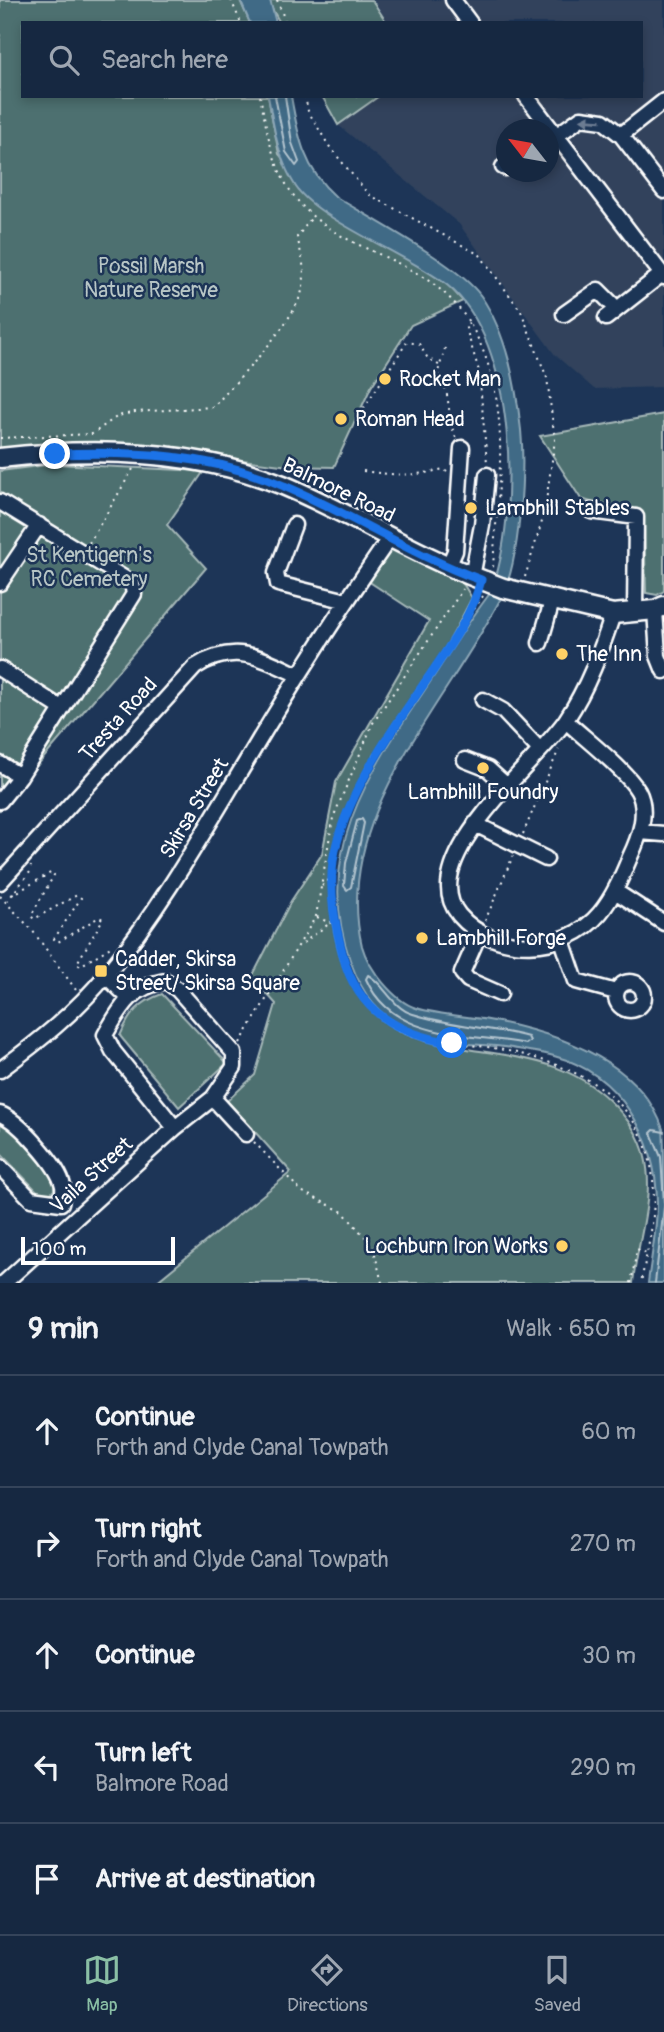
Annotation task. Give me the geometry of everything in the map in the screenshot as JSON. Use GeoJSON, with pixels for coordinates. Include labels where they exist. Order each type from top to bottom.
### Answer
{"type":"FeatureCollection","features":[{"type":"Feature","properties":{"kind":"main road","name":"Balmore Road"},"geometry":{"type":"LineString","coordinates":[[0,458],[100,452],[142,453],[199,461],[255,475],[285,486],[448,567],[512,590]]}},
{"type":"Feature","properties":{"kind":"main road"},"geometry":{"type":"LineString","coordinates":[[512,590],[613,614],[659,608]]}},
{"type":"Feature","properties":{"kind":"street"},"geometry":{"type":"LineString","coordinates":[[453,0],[469,21]]}},
{"type":"Feature","properties":{"kind":"street"},"geometry":{"type":"LineString","coordinates":[[527,98],[541,119]]}},
{"type":"Feature","properties":{"kind":"street"},"geometry":{"type":"LineString","coordinates":[[621,135],[664,101]]}},
{"type":"Feature","properties":{"kind":"street"},"geometry":{"type":"LineString","coordinates":[[559,135],[581,118],[603,121],[621,135],[664,191]]}},
{"type":"Feature","properties":{"kind":"street"},"geometry":{"type":"LineString","coordinates":[[559,145],[663,275],[612,314],[598,290],[564,314]]}},
{"type":"Feature","properties":{"kind":"street"},"geometry":{"type":"LineString","coordinates":[[448,567],[455,551],[462,448]]}},
{"type":"Feature","properties":{"kind":"street"},"geometry":{"type":"LineString","coordinates":[[483,581],[482,525],[487,475]]}},
{"type":"Feature","properties":{"kind":"street"},"geometry":{"type":"LineString","coordinates":[[0,502],[132,583],[134,594],[20,776],[0,801]]}},
{"type":"Feature","properties":{"kind":"street"},"geometry":{"type":"LineString","coordinates":[[592,511],[636,517],[635,612]]}},
{"type":"Feature","properties":{"kind":"street"},"geometry":{"type":"LineString","coordinates":[[0,583],[39,525]]}},
{"type":"Feature","properties":{"kind":"street"},"geometry":{"type":"LineString","coordinates":[[294,525],[276,573],[278,584],[347,601]]}},
{"type":"Feature","properties":{"kind":"street","name":"Skirsa Street"},"geometry":{"type":"LineString","coordinates":[[0,1070],[65,1018],[106,976],[131,942],[181,870],[298,675],[389,539]]}},
{"type":"Feature","properties":{"kind":"street"},"geometry":{"type":"LineString","coordinates":[[540,643],[553,598]]}},
{"type":"Feature","properties":{"kind":"street"},"geometry":{"type":"LineString","coordinates":[[659,608],[658,656],[664,671]]}},
{"type":"Feature","properties":{"kind":"street"},"geometry":{"type":"LineString","coordinates":[[566,721],[638,792],[643,824],[615,891],[599,914],[562,940],[529,945],[492,938],[460,916],[449,895],[452,867],[475,824],[566,721],[593,672],[613,614]]}},
{"type":"Feature","properties":{"kind":"street","name":"Tresta Road"},"geometry":{"type":"LineString","coordinates":[[0,883],[195,667],[212,656],[231,652],[260,657],[298,675]]}},
{"type":"Feature","properties":{"kind":"street"},"geometry":{"type":"LineString","coordinates":[[0,669],[61,708]]}},
{"type":"Feature","properties":{"kind":"street"},"geometry":{"type":"LineString","coordinates":[[483,700],[503,711],[540,750]]}},
{"type":"Feature","properties":{"kind":"street"},"geometry":{"type":"LineString","coordinates":[[465,760],[488,769],[508,787]]}},
{"type":"Feature","properties":{"kind":"street"},"geometry":{"type":"LineString","coordinates":[[0,764],[20,776]]}},
{"type":"Feature","properties":{"kind":"street"},"geometry":{"type":"LineString","coordinates":[[475,824],[546,859]]}},
{"type":"Feature","properties":{"kind":"street"},"geometry":{"type":"LineString","coordinates":[[640,832],[664,834]]}},
{"type":"Feature","properties":{"kind":"street"},"geometry":{"type":"LineString","coordinates":[[615,891],[664,923]]}},
{"type":"Feature","properties":{"kind":"street"},"geometry":{"type":"LineString","coordinates":[[480,932],[462,973],[468,980],[500,994]]}},
{"type":"Feature","properties":{"kind":"street"},"geometry":{"type":"LineString","coordinates":[[562,940],[576,981],[617,992]]}},
{"type":"Feature","properties":{"kind":"street"},"geometry":{"type":"LineString","coordinates":[[106,976],[128,998]]}},
{"type":"Feature","properties":{"kind":"street"},"geometry":{"type":"LineString","coordinates":[[175,1128],[113,1051],[105,1035],[128,998],[147,984],[166,981],[178,990],[234,1053]]}},
{"type":"Feature","properties":{"kind":"street","name":"Vaila Street"},"geometry":{"type":"LineString","coordinates":[[4,1283],[175,1128],[213,1098],[234,1067],[234,1053]]}},
{"type":"Feature","properties":{"kind":"street"},"geometry":{"type":"LineString","coordinates":[[213,1098],[246,1134]]}},
{"type":"Feature","properties":{"kind":"street"},"geometry":{"type":"LineString","coordinates":[[0,1114],[20,1126],[57,1172],[64,1188],[61,1203]]}},
{"type":"Feature","properties":{"kind":"street"},"geometry":{"type":"LineString","coordinates":[[0,1167],[31,1199],[61,1203],[75,1218]]}},
{"type":"Feature","properties":{"kind":"path"},"geometry":{"type":"LineString","coordinates":[[231,0],[241,21]]}},
{"type":"Feature","properties":{"kind":"path"},"geometry":{"type":"LineString","coordinates":[[277,0],[285,21]]}},
{"type":"Feature","properties":{"kind":"path"},"geometry":{"type":"LineString","coordinates":[[260,98],[277,164],[295,198],[331,228],[410,267],[452,297],[469,322],[484,354],[494,388],[501,433],[501,492],[483,581],[463,625],[379,752],[339,839],[332,877],[333,919],[353,982],[369,1004],[392,1025],[423,1039],[544,1058],[590,1080],[618,1103],[636,1126],[650,1163],[653,1214],[641,1283]]}},
{"type":"Feature","properties":{"kind":"path"},"geometry":{"type":"LineString","coordinates":[[305,98],[308,111],[329,146],[368,194],[480,255],[521,311],[547,378],[555,440],[544,515],[512,590]]}},
{"type":"Feature","properties":{"kind":"path"},"geometry":{"type":"LineString","coordinates":[[0,438],[92,434],[118,416],[135,412],[213,407],[276,334],[294,308],[303,289],[304,277],[297,237],[313,215]]}},
{"type":"Feature","properties":{"kind":"path"},"geometry":{"type":"LineString","coordinates":[[469,322],[465,325],[479,371],[483,400],[487,475]]}},
{"type":"Feature","properties":{"kind":"path"},"geometry":{"type":"LineString","coordinates":[[356,420],[407,342],[419,344],[427,357],[440,366]]}},
{"type":"Feature","properties":{"kind":"path"},"geometry":{"type":"LineString","coordinates":[[445,348],[438,372],[445,383],[457,448],[462,448]]}},
{"type":"Feature","properties":{"kind":"path"},"geometry":{"type":"LineString","coordinates":[[84,553],[142,453]]}},
{"type":"Feature","properties":{"kind":"path"},"geometry":{"type":"LineString","coordinates":[[363,471],[402,476],[443,469],[460,472]]}},
{"type":"Feature","properties":{"kind":"path"},"geometry":{"type":"LineString","coordinates":[[463,625],[483,581]]}},
{"type":"Feature","properties":{"kind":"path"},"geometry":{"type":"LineString","coordinates":[[234,1053],[316,916],[333,818],[373,723],[483,581]]}},
{"type":"Feature","properties":{"kind":"path"},"geometry":{"type":"LineString","coordinates":[[480,932],[559,749]]}},
{"type":"Feature","properties":{"kind":"path"},"geometry":{"type":"LineString","coordinates":[[6,902],[30,872],[31,865],[23,857]]}},
{"type":"Feature","properties":{"kind":"path"},"geometry":{"type":"LineString","coordinates":[[12,895],[52,872],[54,875],[31,916],[34,919],[77,895],[81,898],[54,939],[58,942],[99,917],[103,919],[77,963],[80,966],[125,939],[131,942]]}},
{"type":"Feature","properties":{"kind":"path"},"geometry":{"type":"LineString","coordinates":[[321,888],[332,877]]}},
{"type":"Feature","properties":{"kind":"path"},"geometry":{"type":"LineString","coordinates":[[0,896],[84,998]]}},
{"type":"Feature","properties":{"kind":"path"},"geometry":{"type":"LineString","coordinates":[[316,916],[330,923]]}},
{"type":"Feature","properties":{"kind":"path"},"geometry":{"type":"LineString","coordinates":[[300,944],[333,919]]}},
{"type":"Feature","properties":{"kind":"path"},"geometry":{"type":"LineString","coordinates":[[246,1134],[276,1162],[301,1191],[343,1212],[373,1247],[382,1283]]}},
{"type":"Feature","properties":{"kind":"path"},"geometry":{"type":"LineString","coordinates":[[631,1283],[637,1250],[646,1252]]}},
{"type":"Feature","properties":{"kind":"shaded area"},"geometry":{"type":"Polygon","coordinates":[[[374,0],[664,0],[664,387],[594,389],[555,355],[459,224],[338,125],[376,98],[643,98],[643,21],[387,21],[374,0]]]}},
{"type":"Feature","properties":{"kind":"green space","name":"Possil Marsh Nature Reserve"},"geometry":{"type":"Polygon","coordinates":[[[0,0],[240,0],[249,21],[21,21],[21,98],[268,98],[279,154],[334,218],[412,260],[449,286],[463,301],[411,325],[371,387],[334,467],[289,466],[147,448],[0,456],[0,0]]]}},
{"type":"Feature","properties":{"kind":"green space"},"geometry":{"type":"Polygon","coordinates":[[[267,0],[372,0],[386,21],[279,21],[267,0]]]}},
{"type":"Feature","properties":{"kind":"green space"},"geometry":{"type":"Polygon","coordinates":[[[323,98],[376,98],[338,125],[323,98]]]}},
{"type":"Feature","properties":{"kind":"green space"},"geometry":{"type":"Polygon","coordinates":[[[664,414],[664,591],[657,595],[646,593],[644,518],[581,499],[540,436],[664,414]]]}},
{"type":"Feature","properties":{"kind":"green space","name":"St Kentigern's RC Cemetery"},"geometry":{"type":"Polygon","coordinates":[[[54,464],[204,471],[167,525],[206,568],[0,809],[0,471],[54,464]]]}},
{"type":"Feature","properties":{"kind":"green space"},"geometry":{"type":"Polygon","coordinates":[[[389,544],[462,582],[472,598],[439,659],[370,763],[348,808],[332,861],[331,904],[338,947],[357,993],[384,1021],[418,1038],[535,1061],[574,1075],[621,1112],[640,1141],[648,1173],[647,1204],[633,1283],[155,1283],[291,1172],[227,1101],[255,1075],[276,1004],[252,977],[291,901],[322,854],[336,782],[429,621],[365,579],[389,544]]]}},
{"type":"Feature","properties":{"kind":"green space"},"geometry":{"type":"Polygon","coordinates":[[[162,994],[227,1063],[179,1107],[120,1036],[136,1010],[162,994]]]}},
{"type":"Feature","properties":{"kind":"green space"},"geometry":{"type":"Polygon","coordinates":[[[4,1120],[54,1178],[54,1190],[49,1196],[41,1195],[0,1153],[0,1121],[4,1120]]]}},
{"type":"Feature","properties":{"kind":"water"},"geometry":{"type":"Polygon","coordinates":[[[240,0],[270,0],[275,21],[249,21],[240,0]]]}},
{"type":"Feature","properties":{"kind":"water"},"geometry":{"type":"Polygon","coordinates":[[[268,98],[291,98],[304,151],[325,186],[336,197],[435,257],[481,296],[504,343],[513,378],[521,430],[520,515],[508,580],[479,636],[400,763],[378,807],[363,852],[357,898],[365,955],[383,983],[399,998],[416,1008],[499,1022],[548,1035],[596,1055],[618,1069],[637,1086],[652,1106],[663,1129],[664,1283],[648,1283],[657,1204],[650,1156],[631,1112],[616,1094],[578,1065],[554,1056],[512,1048],[436,1040],[401,1027],[373,1004],[360,984],[350,960],[340,921],[338,885],[342,850],[352,817],[384,752],[491,592],[500,559],[506,519],[509,476],[506,431],[500,386],[488,346],[470,311],[447,285],[431,274],[344,225],[307,199],[290,177],[278,143],[268,98]]]}},
{"type":"Feature","properties":{"kind":"place","name":"Rocket Man"},"geometry":{"type":"Point","coordinates":[385,379]}},
{"type":"Feature","properties":{"kind":"place","name":"Roman Head"},"geometry":{"type":"Point","coordinates":[341,419]}},
{"type":"Feature","properties":{"kind":"place","name":"Lambhill Stables"},"geometry":{"type":"Point","coordinates":[471,508]}},
{"type":"Feature","properties":{"kind":"place","name":"The Inn"},"geometry":{"type":"Point","coordinates":[562,654]}},
{"type":"Feature","properties":{"kind":"place","name":"Lambhill Foundry"},"geometry":{"type":"Point","coordinates":[483,768]}},
{"type":"Feature","properties":{"kind":"place","name":"Lambhill Forge"},"geometry":{"type":"Point","coordinates":[422,938]}},
{"type":"Feature","properties":{"kind":"place","name":"Cadder, Skirsa Street/ Skirsa Square"},"geometry":{"type":"Point","coordinates":[101,971]}},
{"type":"Feature","properties":{"kind":"place","name":"Lochburn Iron Works"},"geometry":{"type":"Point","coordinates":[562,1246]}},
{"type":"Feature","properties":{"kind":"route"},"geometry":{"type":"LineString","coordinates":[[55,454],[135,452],[187,459],[255,475],[285,486],[403,547],[481,580],[463,625],[379,752],[351,809],[333,860],[333,919],[346,967],[353,982],[381,1017],[403,1032],[423,1039],[452,1043]]}}]}
